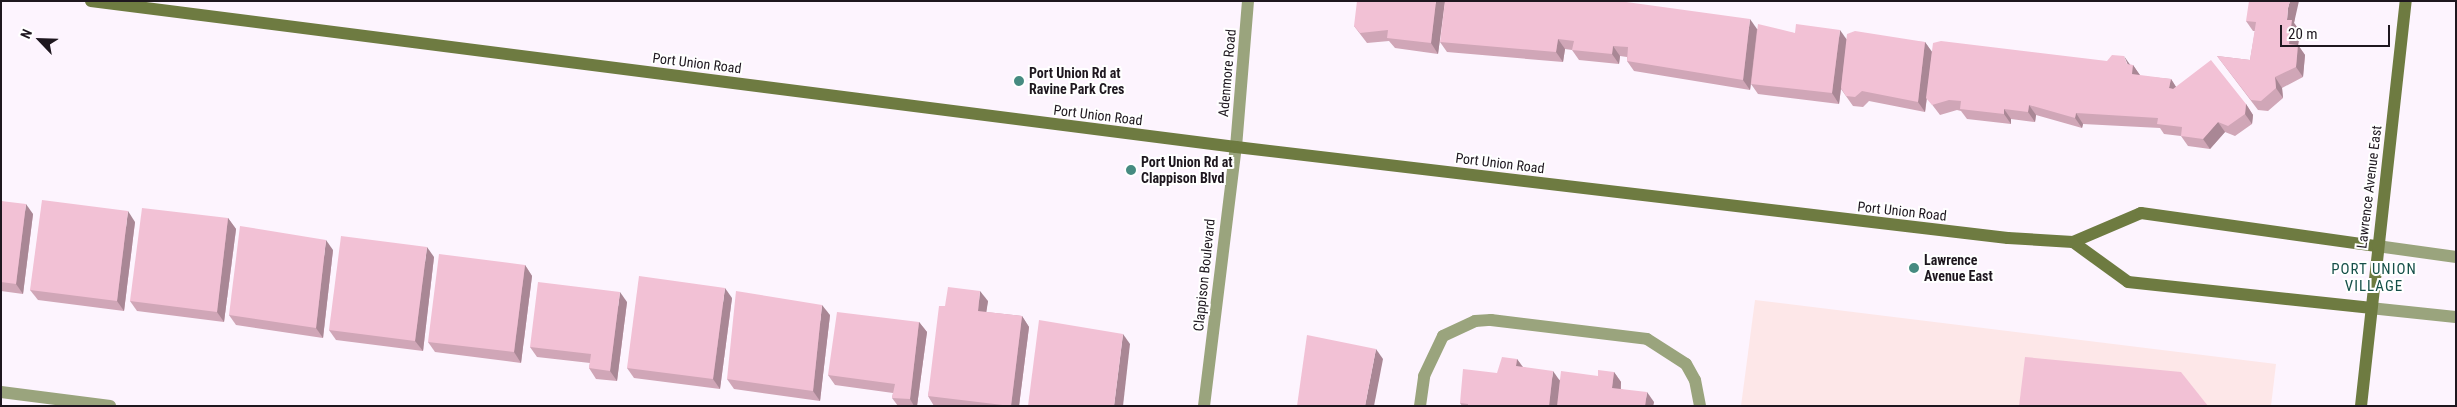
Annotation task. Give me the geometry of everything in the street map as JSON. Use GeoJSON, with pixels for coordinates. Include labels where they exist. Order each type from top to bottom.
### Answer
{"type":"FeatureCollection","features":[{"type":"Feature","properties":{"kind":"main road","name":"Port Union Road"},"geometry":{"type":"LineString","coordinates":[[91,1],[1236,147],[2073,242],[2128,282],[2370,308]]}},
{"type":"Feature","properties":{"kind":"main road","name":"Lawrence Avenue East"},"geometry":{"type":"LineString","coordinates":[[2360,406],[2406,1]]}},
{"type":"Feature","properties":{"kind":"main road"},"geometry":{"type":"LineString","coordinates":[[2073,242],[2140,212],[2377,246]]}},
{"type":"Feature","properties":{"kind":"street","name":"Adenmore Road"},"geometry":{"type":"LineString","coordinates":[[1236,147],[1248,1]]}},
{"type":"Feature","properties":{"kind":"street","name":"Clappison Boulevard"},"geometry":{"type":"LineString","coordinates":[[1204,406],[1236,147]]}},
{"type":"Feature","properties":{"kind":"street"},"geometry":{"type":"LineString","coordinates":[[2377,246],[2456,257]]}},
{"type":"Feature","properties":{"kind":"street","name":"Port Union Road"},"geometry":{"type":"LineString","coordinates":[[2370,308],[2456,317]]}},
{"type":"Feature","properties":{"kind":"street"},"geometry":{"type":"LineString","coordinates":[[1420,406],[1424,376],[1443,336],[1475,321],[1491,320],[1646,339],[1686,364],[1695,380],[1700,406]]}},
{"type":"Feature","properties":{"kind":"street"},"geometry":{"type":"LineString","coordinates":[[1,392],[110,406]]}},
{"type":"Feature","properties":{"kind":"shaded area"},"geometry":{"type":"Polygon","coordinates":[[[1755,300],[2276,364],[2271,406],[1741,406],[1755,300]]]}},
{"type":"Feature","properties":{"kind":"building"},"geometry":{"type":"Polygon","coordinates":[[[1357,1],[1436,1],[1431,43],[1387,38],[1388,30],[1360,33],[1354,26],[1357,1]]]}},
{"type":"Feature","properties":{"kind":"building"},"geometry":{"type":"Polygon","coordinates":[[[1445,1],[1619,1],[1750,19],[1743,80],[1627,61],[1628,47],[1613,46],[1612,54],[1572,50],[1574,41],[1558,39],[1556,52],[1440,42],[1445,1]]]}},
{"type":"Feature","properties":{"kind":"building"},"geometry":{"type":"Polygon","coordinates":[[[2249,1],[2290,1],[2287,20],[2292,20],[2289,44],[2298,45],[2296,67],[2275,77],[2276,88],[2261,101],[2251,100],[2217,56],[2250,60],[2256,22],[2246,21],[2249,1]]]}},
{"type":"Feature","properties":{"kind":"building"},"geometry":{"type":"Polygon","coordinates":[[[1758,24],[1795,33],[1796,24],[1840,30],[1832,93],[1751,84],[1758,24]]]}},
{"type":"Feature","properties":{"kind":"building"},"geometry":{"type":"Polygon","coordinates":[[[1855,31],[1925,42],[1918,102],[1862,91],[1855,97],[1846,96],[1841,88],[1847,34],[1855,31]]]}},
{"type":"Feature","properties":{"kind":"building"},"geometry":{"type":"Polygon","coordinates":[[[1941,41],[2107,61],[2112,55],[2124,56],[2127,64],[2133,65],[2132,74],[2171,79],[2169,88],[2173,89],[2211,60],[2246,104],[2245,114],[2228,126],[2218,122],[2203,139],[2181,136],[2182,127],[2157,124],[2158,118],[2076,113],[2075,118],[2029,105],[2028,112],[2004,109],[2004,114],[1960,109],[1961,101],[1949,100],[1932,105],[1926,98],[1933,43],[1941,41]]]}},
{"type":"Feature","properties":{"kind":"building"},"geometry":{"type":"Polygon","coordinates":[[[42,200],[128,211],[117,301],[30,290],[42,200]]]}},
{"type":"Feature","properties":{"kind":"building"},"geometry":{"type":"Polygon","coordinates":[[[1,201],[26,204],[16,284],[1,282],[1,201]]]}},
{"type":"Feature","properties":{"kind":"building"},"geometry":{"type":"Polygon","coordinates":[[[142,208],[228,218],[217,312],[130,301],[142,208]]]}},
{"type":"Feature","properties":{"kind":"building"},"geometry":{"type":"Polygon","coordinates":[[[240,226],[326,240],[316,328],[229,315],[240,226]]]}},
{"type":"Feature","properties":{"kind":"building"},"geometry":{"type":"Polygon","coordinates":[[[341,236],[427,247],[415,341],[329,330],[341,236]]]}},
{"type":"Feature","properties":{"kind":"building"},"geometry":{"type":"Polygon","coordinates":[[[439,254],[525,265],[514,352],[428,342],[439,254]]]}},
{"type":"Feature","properties":{"kind":"building"},"geometry":{"type":"Polygon","coordinates":[[[639,276],[725,288],[713,379],[627,368],[639,276]]]}},
{"type":"Feature","properties":{"kind":"building"},"geometry":{"type":"Polygon","coordinates":[[[538,282],[620,292],[610,371],[589,368],[591,354],[530,347],[538,282]]]}},
{"type":"Feature","properties":{"kind":"building"},"geometry":{"type":"Polygon","coordinates":[[[948,287],[980,291],[978,311],[1022,316],[1011,406],[928,396],[939,306],[945,306],[948,287]]]}},
{"type":"Feature","properties":{"kind":"building"},"geometry":{"type":"Polygon","coordinates":[[[736,291],[822,305],[813,391],[727,379],[736,291]]]}},
{"type":"Feature","properties":{"kind":"building"},"geometry":{"type":"Polygon","coordinates":[[[837,312],[919,322],[910,399],[892,398],[895,384],[828,375],[837,312]]]}},
{"type":"Feature","properties":{"kind":"building"},"geometry":{"type":"Polygon","coordinates":[[[1039,320],[1123,334],[1114,406],[1028,406],[1039,320]]]}},
{"type":"Feature","properties":{"kind":"building"},"geometry":{"type":"Polygon","coordinates":[[[1307,335],[1376,349],[1365,406],[1297,406],[1307,335]]]}},
{"type":"Feature","properties":{"kind":"building"},"geometry":{"type":"Polygon","coordinates":[[[1502,357],[1517,359],[1516,366],[1553,371],[1549,406],[1468,406],[1468,404],[1460,403],[1463,369],[1497,373],[1502,357]]]}},
{"type":"Feature","properties":{"kind":"building"},"geometry":{"type":"Polygon","coordinates":[[[2025,357],[2181,372],[2208,406],[2019,406],[2025,357]]]}},
{"type":"Feature","properties":{"kind":"building"},"geometry":{"type":"Polygon","coordinates":[[[1598,370],[1614,372],[1612,388],[1647,392],[1645,406],[1557,406],[1561,371],[1598,376],[1598,370]]]}},
{"type":"Feature","properties":{"kind":"place","name":"Port Union Rd at Ravine Park Cres"},"geometry":{"type":"Point","coordinates":[1019,81]}},
{"type":"Feature","properties":{"kind":"place","name":"Port Union Rd at Clappison Blvd"},"geometry":{"type":"Point","coordinates":[1131,170]}},
{"type":"Feature","properties":{"kind":"place","name":"Lawrence Avenue East"},"geometry":{"type":"Point","coordinates":[1914,268]}},
{"type":"Feature","properties":{"kind":"district","name":"PORT UNION VILLAGE"},"geometry":{"type":"Point","coordinates":[2374,278]}}]}
